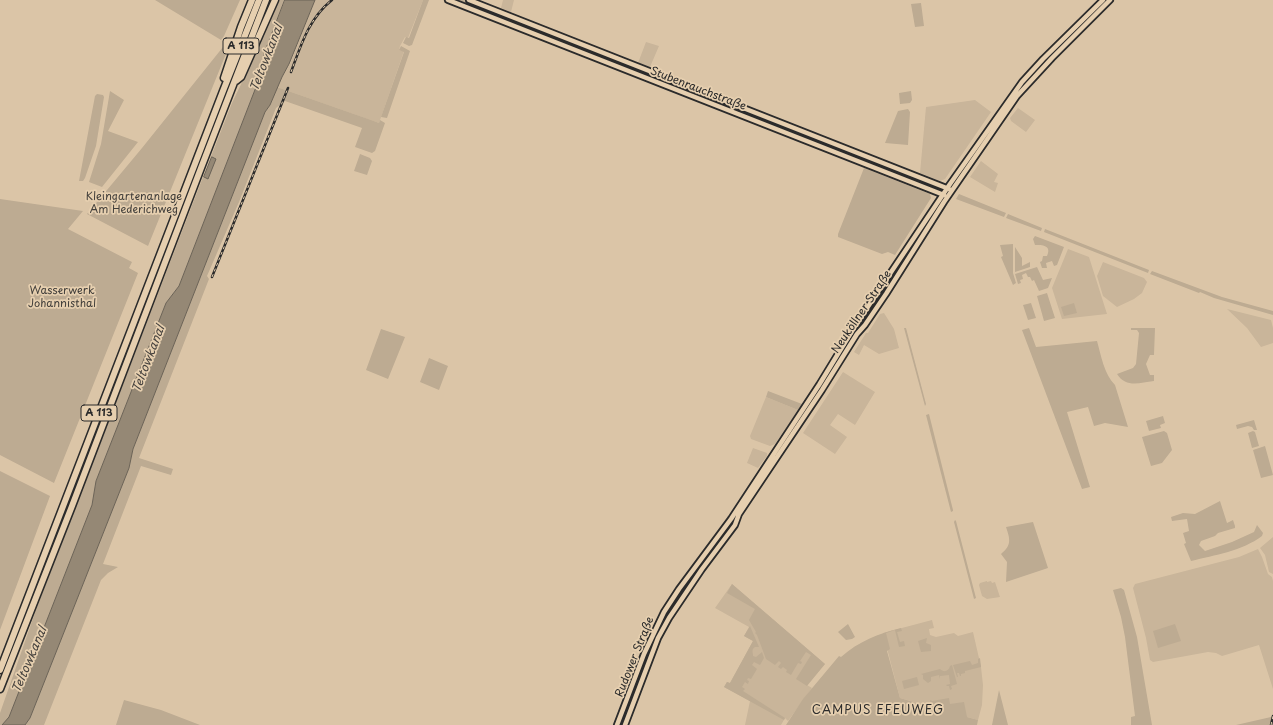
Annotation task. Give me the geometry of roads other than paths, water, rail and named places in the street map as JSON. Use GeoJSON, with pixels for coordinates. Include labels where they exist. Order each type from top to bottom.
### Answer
{"type":"FeatureCollection","features":[{"type":"Feature","properties":{"kind":"highway"},"geometry":{"type":"LineString","coordinates":[[223,91],[222,84],[234,46],[252,0]]}},
{"type":"Feature","properties":{"kind":"highway","name":"A 113"},"geometry":{"type":"LineString","coordinates":[[0,670],[259,0]]}},
{"type":"Feature","properties":{"kind":"highway","name":"A 113"},"geometry":{"type":"LineString","coordinates":[[0,689],[72,506],[266,0]]}},
{"type":"Feature","properties":{"kind":"highway"},"geometry":{"type":"LineString","coordinates":[[235,82],[241,77],[275,0]]}},
{"type":"Feature","properties":{"kind":"main road","name":"Stubenrauchstraße"},"geometry":{"type":"LineString","coordinates":[[448,0],[948,197]]}},
{"type":"Feature","properties":{"kind":"main road","name":"Stubenrauchstraße"},"geometry":{"type":"LineString","coordinates":[[469,0],[952,190]]}},
{"type":"Feature","properties":{"kind":"main road","name":"Neuköllner Straße"},"geometry":{"type":"LineString","coordinates":[[702,569],[733,527],[739,514],[855,326],[942,195],[1017,88],[1037,64],[1103,0]]}},
{"type":"Feature","properties":{"kind":"main road","name":"Neuköllner Straße"},"geometry":{"type":"LineString","coordinates":[[701,559],[731,519],[830,378],[857,334],[886,294],[952,190],[1017,96],[1110,0]]}},
{"type":"Feature","properties":{"kind":"main road"},"geometry":{"type":"LineString","coordinates":[[1037,64],[1042,69]]}},
{"type":"Feature","properties":{"kind":"main road","name":"Rudower Straße"},"geometry":{"type":"LineString","coordinates":[[618,725],[652,635],[664,612],[701,559]]}},
{"type":"Feature","properties":{"kind":"main road","name":"Rudower Straße"},"geometry":{"type":"LineString","coordinates":[[625,725],[658,638],[676,607],[702,569]]}},
{"type":"Feature","properties":{"kind":"main road"},"geometry":{"type":"LineString","coordinates":[[652,635],[658,638]]}},
{"type":"Feature","properties":{"kind":"main road"},"geometry":{"type":"LineString","coordinates":[[626,701],[633,704]]}},
{"type":"Feature","properties":{"kind":"water","name":"Teltowkanal"},"geometry":{"type":"Polygon","coordinates":[[[285,0],[315,0],[289,64],[270,105],[265,112],[133,449],[129,468],[30,718],[25,725],[2,725],[9,717],[92,505],[96,481],[166,303],[179,286],[263,69],[264,54],[285,0]]]}},
{"type":"Feature","properties":{"kind":"water"},"geometry":{"type":"Polygon","coordinates":[[[212,157],[216,159],[208,179],[204,177],[212,157]]]}},
{"type":"Feature","properties":{"kind":"railway"},"geometry":{"type":"LineString","coordinates":[[291,72],[302,42],[317,15],[332,0]]}},
{"type":"Feature","properties":{"kind":"railway"},"geometry":{"type":"LineString","coordinates":[[212,277],[288,88]]}},
{"type":"Feature","properties":{"kind":"railway"},"geometry":{"type":"LineString","coordinates":[[1271,725],[1273,716]]}},
{"type":"Feature","properties":{"kind":"district","name":"CAMPUS EFEUWEG"},"geometry":{"type":"Point","coordinates":[878,711]}},
{"type":"Feature","properties":{"kind":"park label","name":"Kleingartenanlage Am Hederichweg"},"geometry":{"type":"Point","coordinates":[134,203]}},
{"type":"Feature","properties":{"kind":"park label","name":"Wasserwerk Johannisthal"},"geometry":{"type":"Point","coordinates":[62,297]}}]}
